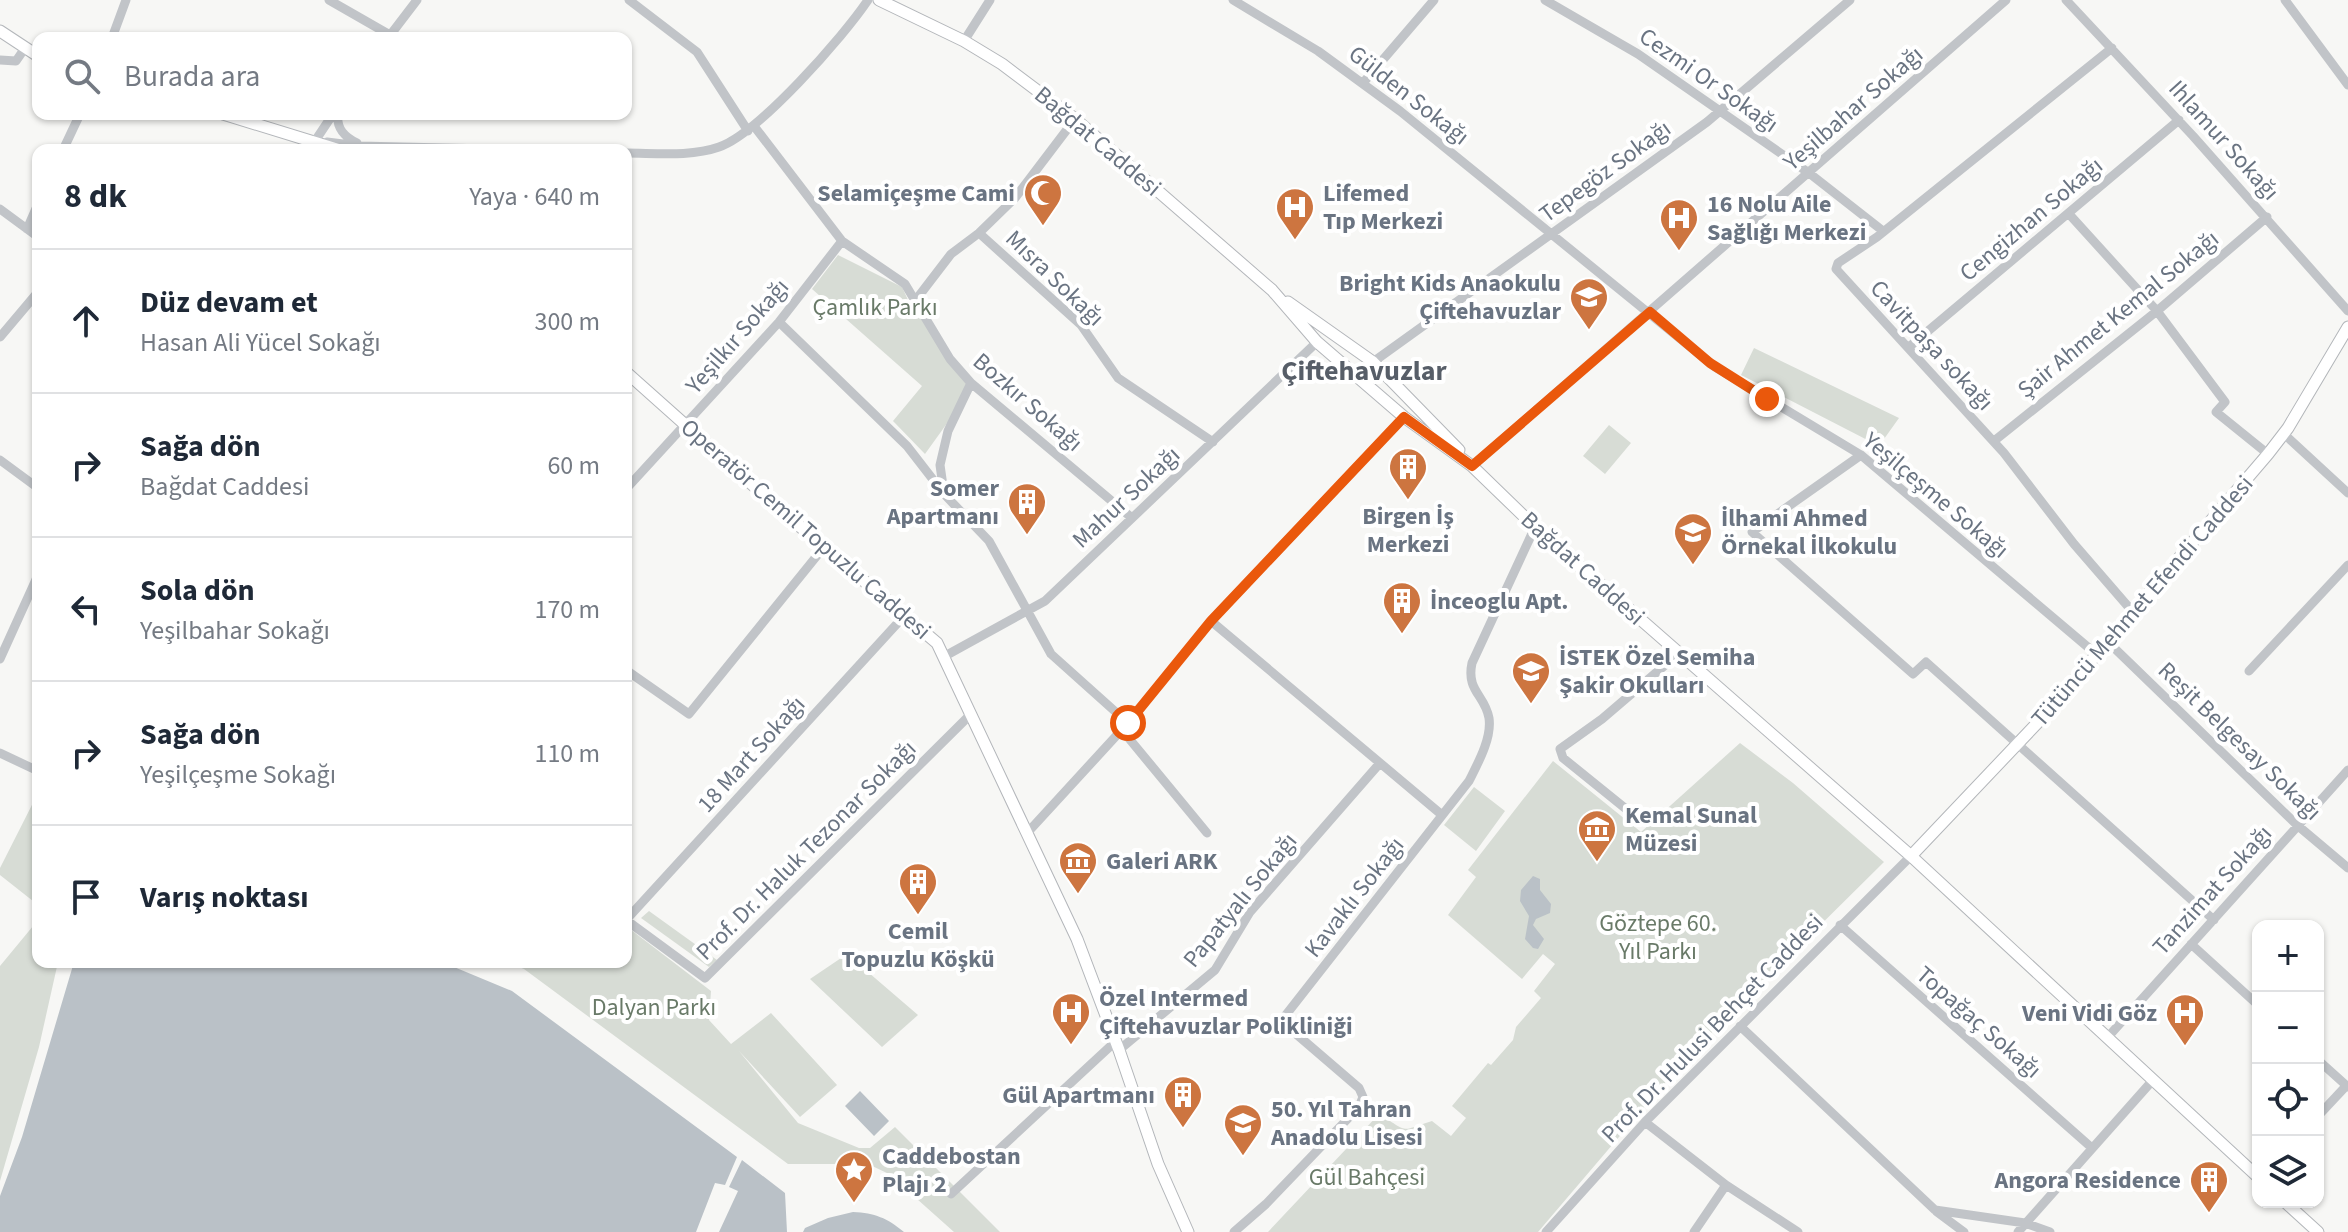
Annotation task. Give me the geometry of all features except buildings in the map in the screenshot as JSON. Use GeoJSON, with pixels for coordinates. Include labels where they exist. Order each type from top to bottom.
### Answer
{"type":"FeatureCollection","features":[{"type":"Feature","properties":{"kind":"main road","name":"Bağdat Caddesi"},"geometry":{"type":"LineString","coordinates":[[879,0],[964,41],[1002,64],[1075,119],[1272,290],[1317,342],[1404,417],[1472,466],[1535,527],[1911,856],[2252,1171]]}},
{"type":"Feature","properties":{"kind":"main road"},"geometry":{"type":"LineString","coordinates":[[0,31],[32,52]]}},
{"type":"Feature","properties":{"kind":"main road"},"geometry":{"type":"LineString","coordinates":[[240,120],[309,144]]}},
{"type":"Feature","properties":{"kind":"main road"},"geometry":{"type":"LineString","coordinates":[[1272,290],[1373,362],[1472,466]]}},
{"type":"Feature","properties":{"kind":"main road","name":"Tütüncü Mehmet Efendi Caddesi"},"geometry":{"type":"LineString","coordinates":[[1911,856],[2018,746],[2268,454],[2284,434],[2348,327]]}},
{"type":"Feature","properties":{"kind":"main road","name":"Operatör Cemil Topuzlu Caddesi"},"geometry":{"type":"LineString","coordinates":[[632,377],[937,643],[1077,939],[1158,1164],[1188,1232]]}},
{"type":"Feature","properties":{"kind":"main road"},"geometry":{"type":"LineString","coordinates":[[2292,1208],[2318,1232]]}},
{"type":"Feature","properties":{"kind":"street"},"geometry":{"type":"LineString","coordinates":[[114,32],[126,0]]}},
{"type":"Feature","properties":{"kind":"street"},"geometry":{"type":"LineString","coordinates":[[329,0],[382,32]]}},
{"type":"Feature","properties":{"kind":"street"},"geometry":{"type":"LineString","coordinates":[[392,32],[417,0]]}},
{"type":"Feature","properties":{"kind":"street"},"geometry":{"type":"LineString","coordinates":[[632,153],[712,149],[725,145],[751,128],[804,76],[868,0]]}},
{"type":"Feature","properties":{"kind":"street"},"geometry":{"type":"LineString","coordinates":[[964,41],[990,0]]}},
{"type":"Feature","properties":{"kind":"street","name":"Gülden Sokağı"},"geometry":{"type":"LineString","coordinates":[[1233,0],[1312,47],[1363,83],[1552,235]]}},
{"type":"Feature","properties":{"kind":"street"},"geometry":{"type":"LineString","coordinates":[[1363,83],[1434,0]]}},
{"type":"Feature","properties":{"kind":"street","name":"Cezmi Or Sokağı"},"geometry":{"type":"LineString","coordinates":[[1545,0],[1627,46],[1809,173],[1883,231]]}},
{"type":"Feature","properties":{"kind":"street","name":"Tepegöz Sokağı"},"geometry":{"type":"LineString","coordinates":[[1373,362],[1721,111],[1849,0]]}},
{"type":"Feature","properties":{"kind":"street","name":"Yeşilbahar Sokağı"},"geometry":{"type":"LineString","coordinates":[[1472,466],[2006,0]]}},
{"type":"Feature","properties":{"kind":"street","name":"Ihlamur Sokağı"},"geometry":{"type":"LineString","coordinates":[[2066,0],[2267,217],[2348,311]]}},
{"type":"Feature","properties":{"kind":"street"},"geometry":{"type":"LineString","coordinates":[[2285,0],[2348,85]]}},
{"type":"Feature","properties":{"kind":"street","name":"Bozkır Sokağı"},"geometry":{"type":"LineString","coordinates":[[631,1],[697,52],[751,128],[842,241],[905,284],[950,359],[971,383],[1132,518]]}},
{"type":"Feature","properties":{"kind":"street"},"geometry":{"type":"LineString","coordinates":[[0,60],[16,61],[25,48]]}},
{"type":"Feature","properties":{"kind":"street","name":"Cavitpaşa sokağı"},"geometry":{"type":"LineString","coordinates":[[2112,48],[1883,231],[1838,263],[1836,270],[1994,441],[2071,540],[2132,611]]}},
{"type":"Feature","properties":{"kind":"street"},"geometry":{"type":"LineString","coordinates":[[915,301],[940,266],[1015,198],[1075,119]]}},
{"type":"Feature","properties":{"kind":"street"},"geometry":{"type":"LineString","coordinates":[[66,144],[77,120]]}},
{"type":"Feature","properties":{"kind":"street"},"geometry":{"type":"LineString","coordinates":[[313,144],[331,120]]}},
{"type":"Feature","properties":{"kind":"street"},"geometry":{"type":"LineString","coordinates":[[338,120],[342,132],[361,144]]}},
{"type":"Feature","properties":{"kind":"street","name":"Cengizhan Sokağı"},"geometry":{"type":"LineString","coordinates":[[1909,347],[2179,120]]}},
{"type":"Feature","properties":{"kind":"street"},"geometry":{"type":"LineString","coordinates":[[0,209],[32,233]]}},
{"type":"Feature","properties":{"kind":"street"},"geometry":{"type":"LineString","coordinates":[[2069,214],[2157,311],[2225,402],[2216,412],[2268,454]]}},
{"type":"Feature","properties":{"kind":"street","name":"Şair Ahmet Kemal Sokağı"},"geometry":{"type":"LineString","coordinates":[[1994,441],[2157,311],[2267,217]]}},
{"type":"Feature","properties":{"kind":"street"},"geometry":{"type":"LineString","coordinates":[[27,229],[32,218]]}},
{"type":"Feature","properties":{"kind":"street","name":"Mısra Sokağı"},"geometry":{"type":"LineString","coordinates":[[979,233],[1081,325],[1118,378],[1213,442]]}},
{"type":"Feature","properties":{"kind":"street","name":"Yeşilçeşme Sokağı"},"geometry":{"type":"LineString","coordinates":[[1552,235],[1722,371],[1861,455],[2096,654]]}},
{"type":"Feature","properties":{"kind":"street","name":"Yeşilkır Sokağı"},"geometry":{"type":"LineString","coordinates":[[632,482],[779,322],[842,241]]}},
{"type":"Feature","properties":{"kind":"street"},"geometry":{"type":"LineString","coordinates":[[2,331],[32,298]]}},
{"type":"Feature","properties":{"kind":"street"},"geometry":{"type":"LineString","coordinates":[[779,322],[907,446],[945,495],[989,541],[1051,654],[1125,727],[1207,833]]}},
{"type":"Feature","properties":{"kind":"street","name":"Mahur Sokağı"},"geometry":{"type":"LineString","coordinates":[[945,656],[1045,601],[1317,342]]}},
{"type":"Feature","properties":{"kind":"street"},"geometry":{"type":"LineString","coordinates":[[945,495],[940,465],[948,431],[968,395],[971,383]]}},
{"type":"Feature","properties":{"kind":"street"},"geometry":{"type":"LineString","coordinates":[[1028,832],[1125,727],[1211,621],[1404,417]]}},
{"type":"Feature","properties":{"kind":"street"},"geometry":{"type":"LineString","coordinates":[[2284,434],[2348,493]]}},
{"type":"Feature","properties":{"kind":"street"},"geometry":{"type":"LineString","coordinates":[[1861,455],[1752,532],[1913,674],[1926,662],[2214,920]]}},
{"type":"Feature","properties":{"kind":"street"},"geometry":{"type":"LineString","coordinates":[[0,460],[32,484]]}},
{"type":"Feature","properties":{"kind":"street","name":"Kavaklı Sokağı"},"geometry":{"type":"LineString","coordinates":[[1234,1232],[1266,1204],[1359,1107],[1363,1097],[1359,1088],[1288,1027],[1285,1016],[1469,781],[1481,758],[1489,720],[1471,680],[1472,663],[1535,527]]}},
{"type":"Feature","properties":{"kind":"street"},"geometry":{"type":"LineString","coordinates":[[632,674],[689,714],[824,547]]}},
{"type":"Feature","properties":{"kind":"street"},"geometry":{"type":"LineString","coordinates":[[2249,671],[2348,565]]}},
{"type":"Feature","properties":{"kind":"street"},"geometry":{"type":"LineString","coordinates":[[0,659],[32,588]]}},
{"type":"Feature","properties":{"kind":"street","name":"18 Mart Sokağı"},"geometry":{"type":"LineString","coordinates":[[632,913],[905,615]]}},
{"type":"Feature","properties":{"kind":"street"},"geometry":{"type":"LineString","coordinates":[[1211,621],[1442,815]]}},
{"type":"Feature","properties":{"kind":"street","name":"Reşit Belgesay Sokağı"},"geometry":{"type":"LineString","coordinates":[[2107,641],[2297,825],[2348,868]]}},
{"type":"Feature","properties":{"kind":"street"},"geometry":{"type":"LineString","coordinates":[[1636,817],[1563,758],[1560,749],[1602,719],[1678,654]]}},
{"type":"Feature","properties":{"kind":"street","name":"Prof. Dr. Haluk Tezonar Sokağı"},"geometry":{"type":"LineString","coordinates":[[632,924],[705,978],[970,715]]}},
{"type":"Feature","properties":{"kind":"street"},"geometry":{"type":"LineString","coordinates":[[0,753],[32,768]]}},
{"type":"Feature","properties":{"kind":"street","name":"Papatyalı Sokağı"},"geometry":{"type":"LineString","coordinates":[[951,1194],[1118,1046],[1215,970],[1250,912],[1380,763]]}},
{"type":"Feature","properties":{"kind":"street","name":"Tanzimat Sokağı"},"geometry":{"type":"LineString","coordinates":[[2107,1038],[2348,770]]}},
{"type":"Feature","properties":{"kind":"street","name":"Prof. Dr. Hulusi Behçet Caddesi"},"geometry":{"type":"LineString","coordinates":[[1546,1232],[1645,1122],[1911,856]]}},
{"type":"Feature","properties":{"kind":"street","name":"Topağaç Sokağı"},"geometry":{"type":"LineString","coordinates":[[1840,925],[2092,1148]]}},
{"type":"Feature","properties":{"kind":"street"},"geometry":{"type":"LineString","coordinates":[[2191,944],[2252,1000]]}},
{"type":"Feature","properties":{"kind":"street"},"geometry":{"type":"LineString","coordinates":[[1740,1026],[1935,1210],[1964,1232]]}},
{"type":"Feature","properties":{"kind":"street"},"geometry":{"type":"LineString","coordinates":[[2322,1064],[2347,1087],[2324,1110]]}},
{"type":"Feature","properties":{"kind":"street"},"geometry":{"type":"LineString","coordinates":[[2018,1232],[2153,1080]]}},
{"type":"Feature","properties":{"kind":"street"},"geometry":{"type":"LineString","coordinates":[[1645,1122],[1726,1185],[1798,1232]]}},
{"type":"Feature","properties":{"kind":"street"},"geometry":{"type":"LineString","coordinates":[[1694,1232],[1726,1185]]}},
{"type":"Feature","properties":{"kind":"street"},"geometry":{"type":"LineString","coordinates":[[1935,1210],[2025,1223],[2050,1232]]}},
{"type":"Feature","properties":{"kind":"green space","name":"Çamlık Parkı"},"geometry":{"type":"Polygon","coordinates":[[[838,255],[902,287],[967,382],[958,408],[925,454],[893,421],[922,386],[812,289],[838,255]]]}},
{"type":"Feature","properties":{"kind":"green space"},"geometry":{"type":"Polygon","coordinates":[[[1754,348],[1899,418],[1879,446],[1741,375],[1754,348]]]}},
{"type":"Feature","properties":{"kind":"green space"},"geometry":{"type":"Polygon","coordinates":[[[1609,425],[1631,443],[1605,474],[1583,456],[1609,425]]]}},
{"type":"Feature","properties":{"kind":"green space","name":"Göztepe 60. Yıl Parkı"},"geometry":{"type":"Polygon","coordinates":[[[1740,743],[1793,783],[1884,862],[1688,1056],[1538,1232],[1268,1232],[1379,1114],[1405,1129],[1432,1121],[1451,1136],[1466,1118],[1452,1106],[1488,1063],[1491,1065],[1513,1040],[1516,1027],[1541,998],[1534,991],[1555,964],[1543,954],[1522,979],[1448,915],[1476,877],[1468,870],[1553,761],[1641,832],[1740,743]]]}},
{"type":"Feature","properties":{"kind":"green space"},"geometry":{"type":"Polygon","coordinates":[[[1474,787],[1505,811],[1476,851],[1444,825],[1474,787]]]}},
{"type":"Feature","properties":{"kind":"green space"},"geometry":{"type":"Polygon","coordinates":[[[32,805],[32,900],[0,875],[0,868],[32,805]]]}},
{"type":"Feature","properties":{"kind":"green space"},"geometry":{"type":"Polygon","coordinates":[[[649,911],[717,960],[709,967],[641,918],[649,911]]]}},
{"type":"Feature","properties":{"kind":"green space"},"geometry":{"type":"Polygon","coordinates":[[[32,927],[32,968],[57,968],[39,1047],[0,1181],[0,966],[32,927]]]}},
{"type":"Feature","properties":{"kind":"green space","name":"Dalyan Parkı"},"geometry":{"type":"Polygon","coordinates":[[[632,931],[711,991],[709,1020],[731,1044],[771,1013],[837,1085],[800,1117],[739,1051],[798,1123],[859,1148],[870,1148],[895,1127],[1000,1232],[954,1232],[889,1174],[868,1164],[788,1164],[522,968],[632,968],[632,931]]]}},
{"type":"Feature","properties":{"kind":"green space"},"geometry":{"type":"Polygon","coordinates":[[[847,954],[918,1015],[882,1047],[810,979],[847,954]]]}},
{"type":"Feature","properties":{"kind":"shaded area"},"geometry":{"type":"Polygon","coordinates":[[[1533,876],[1540,879],[1540,890],[1551,904],[1550,913],[1536,919],[1533,925],[1544,939],[1538,949],[1525,939],[1529,916],[1520,901],[1521,890],[1533,876]]]}},
{"type":"Feature","properties":{"kind":"shaded area"},"geometry":{"type":"Polygon","coordinates":[[[72,968],[456,968],[512,991],[737,1157],[725,1185],[715,1183],[696,1232],[0,1232],[0,1196],[22,1137],[72,968]]]}},
{"type":"Feature","properties":{"kind":"shaded area"},"geometry":{"type":"Polygon","coordinates":[[[860,1091],[889,1121],[874,1136],[845,1106],[860,1091]]]}},
{"type":"Feature","properties":{"kind":"shaded area"},"geometry":{"type":"Polygon","coordinates":[[[742,1160],[785,1193],[787,1232],[719,1232],[738,1191],[729,1187],[742,1160]]]}},
{"type":"Feature","properties":{"kind":"shaded area"},"geometry":{"type":"Polygon","coordinates":[[[853,1212],[880,1217],[904,1232],[803,1232],[805,1228],[828,1218],[853,1212]]]}},
{"type":"Feature","properties":{"kind":"place","name":"Selamiçeşme Cami"},"geometry":{"type":"Point","coordinates":[1043,227]}},
{"type":"Feature","properties":{"kind":"place","name":"Lifemed Tıp Merkezi"},"geometry":{"type":"Point","coordinates":[1295,241]}},
{"type":"Feature","properties":{"kind":"place","name":"16 Nolu Aile Sağlığı Merkezi"},"geometry":{"type":"Point","coordinates":[1679,252]}},
{"type":"Feature","properties":{"kind":"place","name":"Bright Kids Anaokulu Çiftehavuzlar"},"geometry":{"type":"Point","coordinates":[1589,331]}},
{"type":"Feature","properties":{"kind":"place","name":"Birgen İş Merkezi"},"geometry":{"type":"Point","coordinates":[1408,501]}},
{"type":"Feature","properties":{"kind":"place","name":"Somer Apartmanı"},"geometry":{"type":"Point","coordinates":[1027,536]}},
{"type":"Feature","properties":{"kind":"place","name":"İlhami Ahmed Örnekal İlkokulu"},"geometry":{"type":"Point","coordinates":[1693,566]}},
{"type":"Feature","properties":{"kind":"place","name":"İnceoglu Apt."},"geometry":{"type":"Point","coordinates":[1402,635]}},
{"type":"Feature","properties":{"kind":"place","name":"İSTEK Özel Semiha Şakir Okulları"},"geometry":{"type":"Point","coordinates":[1531,705]}},
{"type":"Feature","properties":{"kind":"place","name":"Kemal Sunal Müzesi"},"geometry":{"type":"Point","coordinates":[1597,863]}},
{"type":"Feature","properties":{"kind":"place","name":"Galeri ARK"},"geometry":{"type":"Point","coordinates":[1078,895]}},
{"type":"Feature","properties":{"kind":"place","name":"Cemil Topuzlu Köşkü"},"geometry":{"type":"Point","coordinates":[918,916]}},
{"type":"Feature","properties":{"kind":"place","name":"Özel Intermed Çiftehavuzlar Polikliniği"},"geometry":{"type":"Point","coordinates":[1071,1046]}},
{"type":"Feature","properties":{"kind":"place","name":"Veni Vidi Göz"},"geometry":{"type":"Point","coordinates":[2185,1047]}},
{"type":"Feature","properties":{"kind":"place","name":"Gül Apartmanı"},"geometry":{"type":"Point","coordinates":[1183,1129]}},
{"type":"Feature","properties":{"kind":"place","name":"50. Yıl Tahran Anadolu Lisesi"},"geometry":{"type":"Point","coordinates":[1243,1157]}},
{"type":"Feature","properties":{"kind":"place","name":"Caddebostan Plajı 2"},"geometry":{"type":"Point","coordinates":[854,1204]}},
{"type":"Feature","properties":{"kind":"place","name":"Angora Residence"},"geometry":{"type":"Point","coordinates":[2209,1214]}},
{"type":"Feature","properties":{"kind":"district","name":"Çiftehavuzlar"},"geometry":{"type":"Point","coordinates":[1364,370]}},
{"type":"Feature","properties":{"kind":"route"},"geometry":{"type":"LineString","coordinates":[[1128,723],[1211,621],[1404,417],[1472,466],[1650,312],[1710,363],[1767,399]]}},
{"type":"Feature","properties":{"kind":"park label","name":"Gül Bahçesi"},"geometry":{"type":"Point","coordinates":[1367,1177]}}]}
